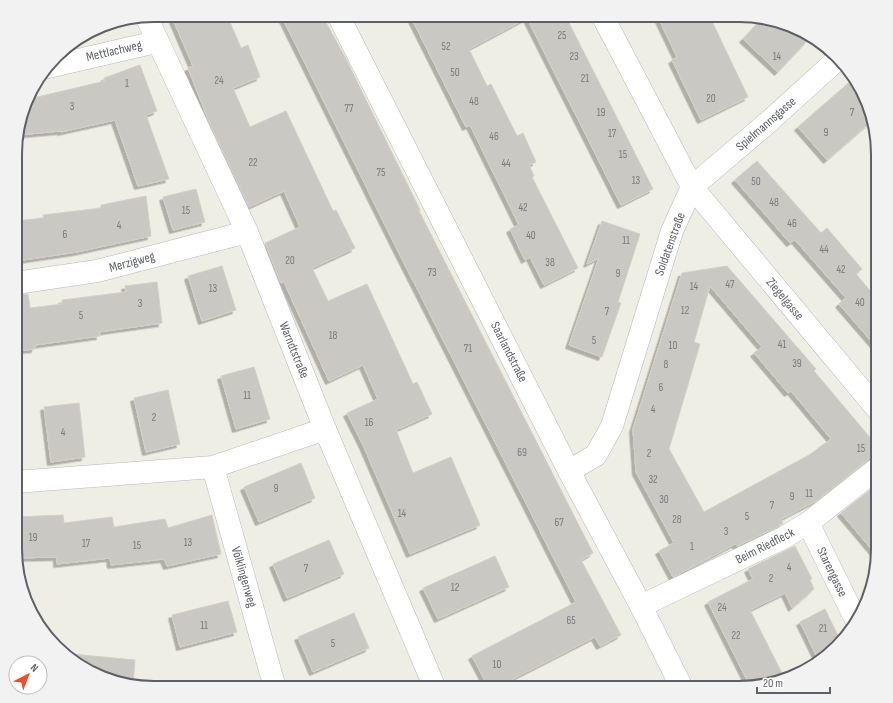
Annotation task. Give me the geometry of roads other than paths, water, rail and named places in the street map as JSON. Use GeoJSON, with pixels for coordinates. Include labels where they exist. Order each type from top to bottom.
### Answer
{"type":"FeatureCollection","features":[{"type":"Feature","properties":{"kind":"street","name":"Warndtstraße"},"geometry":{"type":"LineString","coordinates":[[148,22],[156,42],[247,232],[325,429],[432,681]]}},
{"type":"Feature","properties":{"kind":"street","name":"Saarlandstraße"},"geometry":{"type":"LineString","coordinates":[[342,22],[569,471],[641,606],[678,681]]}},
{"type":"Feature","properties":{"kind":"street"},"geometry":{"type":"LineString","coordinates":[[606,22],[692,187]]}},
{"type":"Feature","properties":{"kind":"street","name":"Mettlachweg"},"geometry":{"type":"LineString","coordinates":[[57,65],[156,42]]}},
{"type":"Feature","properties":{"kind":"street","name":"Spielmannsgasse"},"geometry":{"type":"LineString","coordinates":[[692,187],[765,125],[834,63]]}},
{"type":"Feature","properties":{"kind":"street","name":"Soldatenstraße"},"geometry":{"type":"LineString","coordinates":[[569,471],[596,455],[612,426],[672,231],[692,187]]}},
{"type":"Feature","properties":{"kind":"street","name":"Ziegelgasse"},"geometry":{"type":"LineString","coordinates":[[692,187],[871,402]]}},
{"type":"Feature","properties":{"kind":"street","name":"Merzigweg"},"geometry":{"type":"LineString","coordinates":[[22,282],[97,271],[247,232]]}},
{"type":"Feature","properties":{"kind":"street"},"geometry":{"type":"LineString","coordinates":[[22,482],[213,467],[325,429]]}},
{"type":"Feature","properties":{"kind":"street","name":"Völklingenweg"},"geometry":{"type":"LineString","coordinates":[[213,467],[273,681]]}},
{"type":"Feature","properties":{"kind":"street","name":"Beim Riedfleck"},"geometry":{"type":"LineString","coordinates":[[641,606],[783,538],[808,523],[871,474]]}},
{"type":"Feature","properties":{"kind":"street","name":"Starengasse"},"geometry":{"type":"LineString","coordinates":[[808,523],[853,614]]}}]}
